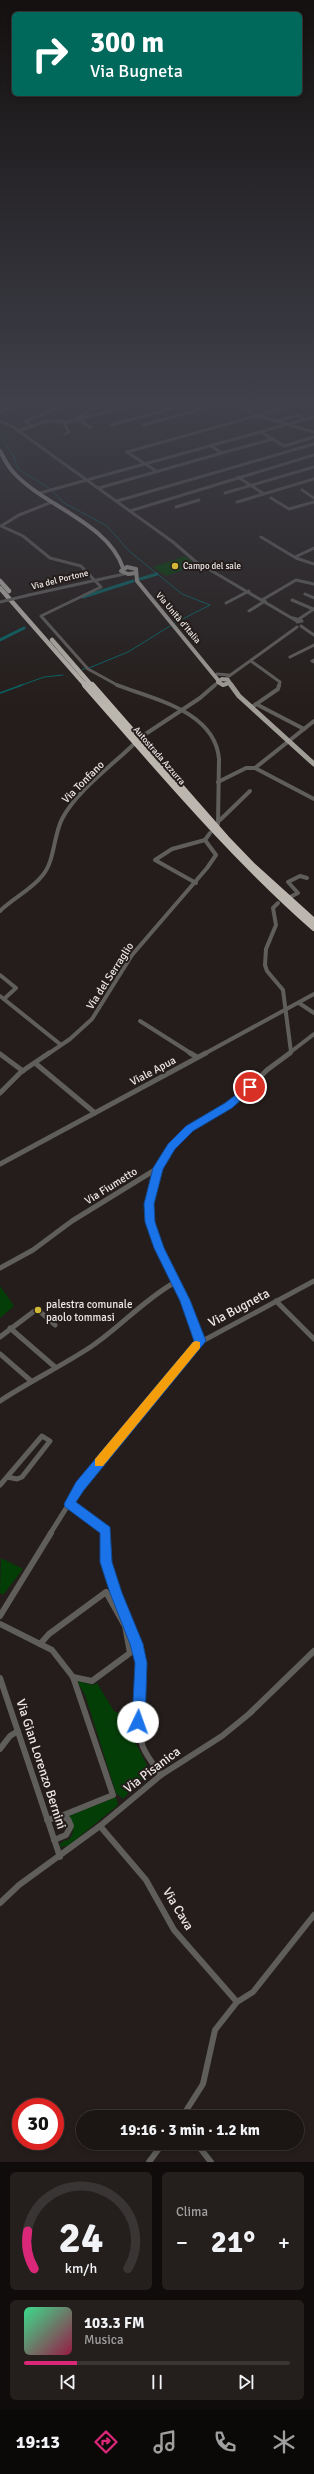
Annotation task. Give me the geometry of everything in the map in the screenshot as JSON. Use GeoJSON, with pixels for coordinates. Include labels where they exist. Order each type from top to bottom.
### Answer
{"type":"FeatureCollection","features":[{"type":"Feature","properties":{"kind":"highway","name":"Autostrada Azzurra"},"geometry":{"type":"LineString","coordinates":[[0,581],[226,838],[253,866],[314,921]]}},
{"type":"Feature","properties":{"kind":"highway","name":"Autostrada Azzurra"},"geometry":{"type":"LineString","coordinates":[[0,588],[219,838],[267,887],[314,928]]}},
{"type":"Feature","properties":{"kind":"main road"},"geometry":{"type":"LineString","coordinates":[[56,505],[95,533],[122,561],[137,570],[137,581]]}},
{"type":"Feature","properties":{"kind":"main road"},"geometry":{"type":"LineString","coordinates":[[122,561],[123,571]]}},
{"type":"Feature","properties":{"kind":"main road"},"geometry":{"type":"LineString","coordinates":[[123,571],[131,567]]}},
{"type":"Feature","properties":{"kind":"main road"},"geometry":{"type":"LineString","coordinates":[[123,571],[136,573]]}},
{"type":"Feature","properties":{"kind":"main road","name":"Via Unità d'Italia"},"geometry":{"type":"LineString","coordinates":[[123,571],[137,581],[215,673],[225,680]]}},
{"type":"Feature","properties":{"kind":"main road"},"geometry":{"type":"LineString","coordinates":[[225,680],[239,696],[254,705],[288,742],[314,764]]}},
{"type":"Feature","properties":{"kind":"street"},"geometry":{"type":"LineString","coordinates":[[45,505],[19,515],[1,526],[23,536],[50,558],[81,566],[101,589],[76,598],[41,616],[94,674],[183,712],[203,723],[218,747],[217,801],[219,822],[250,791]]}},
{"type":"Feature","properties":{"kind":"street"},"geometry":{"type":"LineString","coordinates":[[122,505],[195,561],[298,622],[314,635]]}},
{"type":"Feature","properties":{"kind":"street"},"geometry":{"type":"LineString","coordinates":[[130,511],[149,505]]}},
{"type":"Feature","properties":{"kind":"street"},"geometry":{"type":"LineString","coordinates":[[176,507],[183,505]]}},
{"type":"Feature","properties":{"kind":"street"},"geometry":{"type":"LineString","coordinates":[[282,505],[289,509],[304,505]]}},
{"type":"Feature","properties":{"kind":"street"},"geometry":{"type":"LineString","coordinates":[[261,537],[295,557],[314,564]]}},
{"type":"Feature","properties":{"kind":"street"},"geometry":{"type":"LineString","coordinates":[[295,557],[314,548]]}},
{"type":"Feature","properties":{"kind":"street","name":"Via del Portone"},"geometry":{"type":"LineString","coordinates":[[0,602],[123,571]]}},
{"type":"Feature","properties":{"kind":"street"},"geometry":{"type":"LineString","coordinates":[[249,610],[296,580],[314,584]]}},
{"type":"Feature","properties":{"kind":"street"},"geometry":{"type":"LineString","coordinates":[[226,603],[248,591]]}},
{"type":"Feature","properties":{"kind":"street"},"geometry":{"type":"LineString","coordinates":[[305,594],[314,598]]}},
{"type":"Feature","properties":{"kind":"street"},"geometry":{"type":"LineString","coordinates":[[141,737],[153,728],[183,712],[292,630],[298,622],[314,609],[292,600]]}},
{"type":"Feature","properties":{"kind":"street"},"geometry":{"type":"LineString","coordinates":[[290,657],[314,645]]}},
{"type":"Feature","properties":{"kind":"street"},"geometry":{"type":"LineString","coordinates":[[251,661],[280,682],[278,689],[254,705]]}},
{"type":"Feature","properties":{"kind":"street"},"geometry":{"type":"LineString","coordinates":[[215,673],[225,680]]}},
{"type":"Feature","properties":{"kind":"street"},"geometry":{"type":"LineString","coordinates":[[254,705],[304,729]]}},
{"type":"Feature","properties":{"kind":"street"},"geometry":{"type":"LineString","coordinates":[[255,768],[314,721]]}},
{"type":"Feature","properties":{"kind":"street","name":"Via Tonfano"},"geometry":{"type":"LineString","coordinates":[[0,911],[12,899],[42,877],[49,866],[61,821],[70,805],[133,745]]}},
{"type":"Feature","properties":{"kind":"street"},"geometry":{"type":"LineString","coordinates":[[218,782],[246,768],[255,768],[314,799]]}},
{"type":"Feature","properties":{"kind":"street"},"geometry":{"type":"LineString","coordinates":[[196,883],[155,860],[172,849],[205,840],[210,833]]}},
{"type":"Feature","properties":{"kind":"street","name":"Via del Serraglio"},"geometry":{"type":"LineString","coordinates":[[0,1093],[7,1084],[22,1071],[35,1063],[93,1019],[132,955],[172,906],[196,883],[216,855],[205,840]]}},
{"type":"Feature","properties":{"kind":"street"},"geometry":{"type":"LineString","coordinates":[[290,897],[298,894],[288,882],[300,876],[307,878]]}},
{"type":"Feature","properties":{"kind":"street"},"geometry":{"type":"LineString","coordinates":[[278,903],[272,908],[276,925],[266,949],[264,965],[283,990],[292,1052]]}},
{"type":"Feature","properties":{"kind":"street"},"geometry":{"type":"LineString","coordinates":[[0,975],[16,988],[2,997],[60,1044]]}},
{"type":"Feature","properties":{"kind":"street","name":"Viale Apua"},"geometry":{"type":"LineString","coordinates":[[0,1164],[314,994]]}},
{"type":"Feature","properties":{"kind":"street"},"geometry":{"type":"LineString","coordinates":[[299,1003],[314,1014]]}},
{"type":"Feature","properties":{"kind":"street"},"geometry":{"type":"LineString","coordinates":[[140,1021],[197,1057]]}},
{"type":"Feature","properties":{"kind":"street","name":"Via Fiumetto"},"geometry":{"type":"LineString","coordinates":[[0,1268],[33,1250],[72,1222],[158,1168],[171,1147],[190,1129],[238,1099],[267,1070],[314,1034]]}},
{"type":"Feature","properties":{"kind":"street"},"geometry":{"type":"LineString","coordinates":[[0,1054],[22,1071]]}},
{"type":"Feature","properties":{"kind":"street"},"geometry":{"type":"LineString","coordinates":[[35,1063],[95,1113]]}},
{"type":"Feature","properties":{"kind":"street"},"geometry":{"type":"LineString","coordinates":[[158,1168],[149,1204],[149,1216],[159,1248],[176,1286],[185,1300],[196,1335],[201,1341]]}},
{"type":"Feature","properties":{"kind":"street","name":"Via Bugneta"},"geometry":{"type":"LineString","coordinates":[[0,1616],[80,1486],[201,1341],[314,1281]]}},
{"type":"Feature","properties":{"kind":"street"},"geometry":{"type":"LineString","coordinates":[[0,1401],[30,1380],[93,1344],[169,1285],[173,1284],[176,1286]]}},
{"type":"Feature","properties":{"kind":"street"},"geometry":{"type":"LineString","coordinates":[[276,1301],[314,1339]]}},
{"type":"Feature","properties":{"kind":"street"},"geometry":{"type":"LineString","coordinates":[[0,1337],[37,1309],[56,1325]]}},
{"type":"Feature","properties":{"kind":"street"},"geometry":{"type":"LineString","coordinates":[[10,1328],[55,1367]]}},
{"type":"Feature","properties":{"kind":"street"},"geometry":{"type":"LineString","coordinates":[[0,1354],[30,1380]]}},
{"type":"Feature","properties":{"kind":"street"},"geometry":{"type":"LineString","coordinates":[[0,1486],[7,1477],[42,1436],[50,1442],[22,1477],[17,1479],[7,1477]]}},
{"type":"Feature","properties":{"kind":"street"},"geometry":{"type":"LineString","coordinates":[[69,1504],[106,1531],[106,1562],[116,1593],[134,1638],[141,1663],[138,1722],[140,1738],[146,1753],[161,1775]]}},
{"type":"Feature","properties":{"kind":"street"},"geometry":{"type":"LineString","coordinates":[[40,1644],[49,1634],[106,1592],[125,1626],[130,1653],[92,1681],[73,1676]]}},
{"type":"Feature","properties":{"kind":"street"},"geometry":{"type":"LineString","coordinates":[[0,1624],[52,1650],[73,1676],[113,1795],[48,1820]]}},
{"type":"Feature","properties":{"kind":"street","name":"Via Pisanica"},"geometry":{"type":"LineString","coordinates":[[0,1903],[20,1885],[60,1857],[100,1826],[161,1775],[222,1736],[249,1714],[314,1650]]}},
{"type":"Feature","properties":{"kind":"street","name":"Via Gian Lorenzo Bernini"},"geometry":{"type":"LineString","coordinates":[[0,1678],[60,1857]]}},
{"type":"Feature","properties":{"kind":"street"},"geometry":{"type":"LineString","coordinates":[[0,1749],[10,1736],[18,1732]]}},
{"type":"Feature","properties":{"kind":"street"},"geometry":{"type":"LineString","coordinates":[[54,1840],[66,1835],[71,1829],[68,1819],[61,1816]]}},
{"type":"Feature","properties":{"kind":"street","name":"Via Cava"},"geometry":{"type":"LineString","coordinates":[[100,1826],[146,1880],[174,1930],[237,2002]]}},
{"type":"Feature","properties":{"kind":"street"},"geometry":{"type":"LineString","coordinates":[[186,2110],[203,2084],[215,2030],[237,2002],[253,1992],[314,1915]]}},
{"type":"Feature","properties":{"kind":"street"},"geometry":{"type":"LineString","coordinates":[[149,2162],[158,2150]]}},
{"type":"Feature","properties":{"kind":"street"},"geometry":{"type":"LineString","coordinates":[[202,2150],[211,2162]]}},
{"type":"Feature","properties":{"kind":"green space","name":"Campo del sale"},"geometry":{"type":"Polygon","coordinates":[[[185,556],[197,565],[166,576],[153,567],[185,556]]]}},
{"type":"Feature","properties":{"kind":"green space"},"geometry":{"type":"Polygon","coordinates":[[[0,1286],[14,1306],[0,1318],[0,1286]]]}},
{"type":"Feature","properties":{"kind":"green space"},"geometry":{"type":"Polygon","coordinates":[[[1,1558],[23,1569],[3,1595],[0,1593],[1,1558]]]}},
{"type":"Feature","properties":{"kind":"green space"},"geometry":{"type":"Polygon","coordinates":[[[77,1681],[93,1685],[97,1683],[114,1711],[132,1719],[130,1732],[148,1767],[149,1772],[123,1799],[116,1793],[85,1695],[77,1681]]]}},
{"type":"Feature","properties":{"kind":"green space"},"geometry":{"type":"Polygon","coordinates":[[[116,1797],[118,1805],[68,1846],[60,1847],[60,1844],[65,1840],[67,1841],[70,1839],[73,1833],[69,1816],[116,1797]]]}},
{"type":"Feature","properties":{"kind":"waterway"},"geometry":{"type":"LineString","coordinates":[[68,505],[107,526],[129,551],[182,594],[210,605],[175,623]]}},
{"type":"Feature","properties":{"kind":"waterway"},"geometry":{"type":"LineString","coordinates":[[140,579],[157,574]]}},
{"type":"Feature","properties":{"kind":"waterway"},"geometry":{"type":"LineString","coordinates":[[83,597],[133,581]]}},
{"type":"Feature","properties":{"kind":"waterway"},"geometry":{"type":"LineString","coordinates":[[89,668],[128,652],[170,626]]}},
{"type":"Feature","properties":{"kind":"waterway"},"geometry":{"type":"LineString","coordinates":[[0,640],[24,628]]}},
{"type":"Feature","properties":{"kind":"waterway"},"geometry":{"type":"LineString","coordinates":[[82,670],[86,668]]}},
{"type":"Feature","properties":{"kind":"waterway"},"geometry":{"type":"LineString","coordinates":[[19,686],[44,677],[63,675]]}},
{"type":"Feature","properties":{"kind":"waterway"},"geometry":{"type":"LineString","coordinates":[[0,693],[22,685]]}},
{"type":"Feature","properties":{"kind":"slow traffic"},"geometry":{"type":"LineString","coordinates":[[99,1463],[196,1345]]}},
{"type":"Feature","properties":{"kind":"place","name":"Campo del sale"},"geometry":{"type":"Point","coordinates":[175,566]}},
{"type":"Feature","properties":{"kind":"place","name":"palestra comunale paolo tommasi"},"geometry":{"type":"Point","coordinates":[38,1310]}},
{"type":"Feature","properties":{"kind":"route"},"geometry":{"type":"LineString","coordinates":[[138,1722],[141,1663],[137,1644],[116,1593],[113,1579],[106,1562],[104,1548],[106,1531],[69,1504],[80,1486],[97,1465],[201,1341],[196,1335],[185,1300],[176,1286],[159,1248],[150,1222],[149,1204],[158,1168],[171,1147],[201,1120],[238,1099],[250,1087]]}}]}
